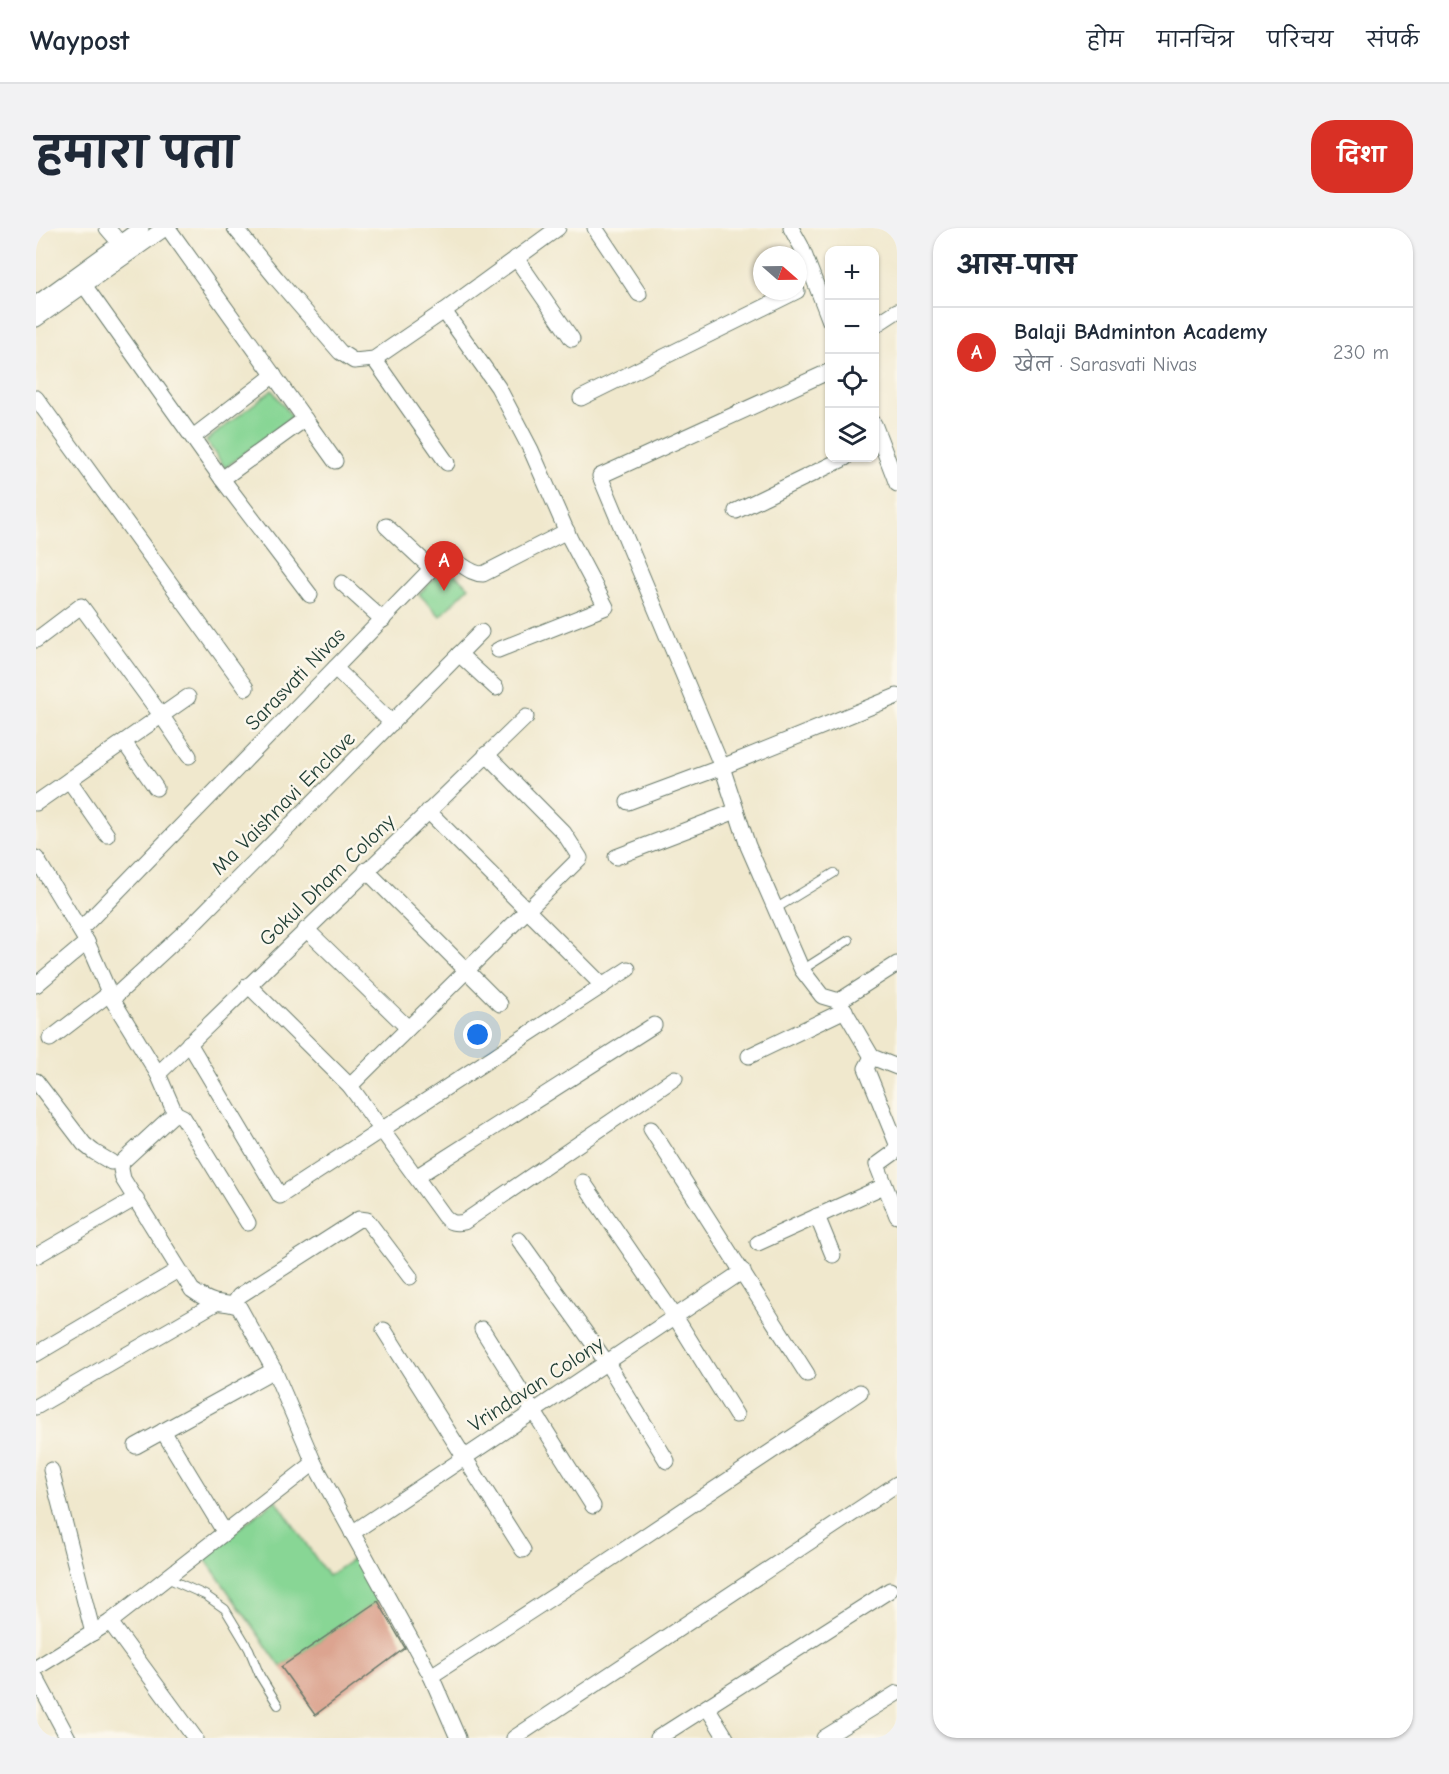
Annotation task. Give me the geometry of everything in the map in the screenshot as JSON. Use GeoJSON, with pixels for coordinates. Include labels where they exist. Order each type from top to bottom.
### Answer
{"type":"FeatureCollection","features":[{"type":"Feature","properties":{"kind":"street"},"geometry":{"type":"LineString","coordinates":[[107,228],[119,242]]}},
{"type":"Feature","properties":{"kind":"street"},"geometry":{"type":"LineString","coordinates":[[36,319],[84,285],[107,260],[119,242],[141,228]]}},
{"type":"Feature","properties":{"kind":"street"},"geometry":{"type":"LineString","coordinates":[[36,304],[107,260],[167,228],[335,461]]}},
{"type":"Feature","properties":{"kind":"street"},"geometry":{"type":"LineString","coordinates":[[235,228],[340,352],[354,361],[374,359],[558,228]]}},
{"type":"Feature","properties":{"kind":"street"},"geometry":{"type":"LineString","coordinates":[[595,228],[639,294]]}},
{"type":"Feature","properties":{"kind":"street"},"geometry":{"type":"LineString","coordinates":[[791,228],[825,309]]}},
{"type":"Feature","properties":{"kind":"street"},"geometry":{"type":"LineString","coordinates":[[516,258],[572,339]]}},
{"type":"Feature","properties":{"kind":"street"},"geometry":{"type":"LineString","coordinates":[[807,286],[814,282]]}},
{"type":"Feature","properties":{"kind":"street"},"geometry":{"type":"LineString","coordinates":[[84,285],[222,479],[310,594]]}},
{"type":"Feature","properties":{"kind":"street"},"geometry":{"type":"LineString","coordinates":[[580,398],[779,300]]}},
{"type":"Feature","properties":{"kind":"street"},"geometry":{"type":"LineString","coordinates":[[444,311],[498,387],[531,450],[567,531],[606,607],[498,650]]}},
{"type":"Feature","properties":{"kind":"street"},"geometry":{"type":"LineString","coordinates":[[879,323],[897,311]]}},
{"type":"Feature","properties":{"kind":"street"},"geometry":{"type":"LineString","coordinates":[[374,359],[447,463]]}},
{"type":"Feature","properties":{"kind":"street"},"geometry":{"type":"LineString","coordinates":[[825,374],[600,476],[722,767],[735,811],[802,970],[822,996],[842,1005],[872,1057],[897,1067]]}},
{"type":"Feature","properties":{"kind":"street"},"geometry":{"type":"LineString","coordinates":[[193,437],[274,375]]}},
{"type":"Feature","properties":{"kind":"street"},"geometry":{"type":"LineString","coordinates":[[36,398],[246,688]]}},
{"type":"Feature","properties":{"kind":"street"},"geometry":{"type":"LineString","coordinates":[[222,479],[305,419]]}},
{"type":"Feature","properties":{"kind":"street"},"geometry":{"type":"LineString","coordinates":[[897,438],[880,443],[897,484]]}},
{"type":"Feature","properties":{"kind":"street"},"geometry":{"type":"LineString","coordinates":[[736,511],[837,462]]}},
{"type":"Feature","properties":{"kind":"street"},"geometry":{"type":"LineString","coordinates":[[386,526],[431,568],[446,557],[472,573],[483,574],[567,531]]}},
{"type":"Feature","properties":{"kind":"street","name":"Sarasvati Nivas"},"geometry":{"type":"LineString","coordinates":[[36,985],[431,568]]}},
{"type":"Feature","properties":{"kind":"street"},"geometry":{"type":"LineString","coordinates":[[342,583],[383,620]]}},
{"type":"Feature","properties":{"kind":"street"},"geometry":{"type":"LineString","coordinates":[[36,640],[81,606],[189,756]]}},
{"type":"Feature","properties":{"kind":"street","name":"Ma Vaishnavi Enclave"},"geometry":{"type":"LineString","coordinates":[[50,1039],[111,996],[192,926],[481,632]]}},
{"type":"Feature","properties":{"kind":"street"},"geometry":{"type":"LineString","coordinates":[[459,654],[496,688]]}},
{"type":"Feature","properties":{"kind":"street"},"geometry":{"type":"LineString","coordinates":[[335,668],[392,723]]}},
{"type":"Feature","properties":{"kind":"street"},"geometry":{"type":"LineString","coordinates":[[628,802],[722,767],[897,696]]}},
{"type":"Feature","properties":{"kind":"street"},"geometry":{"type":"LineString","coordinates":[[36,803],[188,697]]}},
{"type":"Feature","properties":{"kind":"street","name":"Gokul Dham Colony"},"geometry":{"type":"LineString","coordinates":[[158,1074],[526,717]]}},
{"type":"Feature","properties":{"kind":"street"},"geometry":{"type":"LineString","coordinates":[[124,742],[156,788]]}},
{"type":"Feature","properties":{"kind":"street"},"geometry":{"type":"LineString","coordinates":[[350,1086],[580,858],[564,833],[486,754]]}},
{"type":"Feature","properties":{"kind":"street"},"geometry":{"type":"LineString","coordinates":[[69,780],[107,835]]}},
{"type":"Feature","properties":{"kind":"street"},"geometry":{"type":"LineString","coordinates":[[428,811],[603,986]]}},
{"type":"Feature","properties":{"kind":"street"},"geometry":{"type":"LineString","coordinates":[[615,857],[735,811]]}},
{"type":"Feature","properties":{"kind":"street"},"geometry":{"type":"LineString","coordinates":[[36,858],[84,936],[111,996],[158,1074],[175,1113],[183,1117],[248,1223]]}},
{"type":"Feature","properties":{"kind":"street"},"geometry":{"type":"LineString","coordinates":[[366,870],[500,1004]]}},
{"type":"Feature","properties":{"kind":"street"},"geometry":{"type":"LineString","coordinates":[[306,929],[408,1028]]}},
{"type":"Feature","properties":{"kind":"street"},"geometry":{"type":"LineString","coordinates":[[749,1056],[842,1005],[897,964]]}},
{"type":"Feature","properties":{"kind":"street"},"geometry":{"type":"LineString","coordinates":[[189,1043],[280,1197],[628,969]]}},
{"type":"Feature","properties":{"kind":"street"},"geometry":{"type":"LineString","coordinates":[[248,985],[350,1086],[449,1222],[457,1224],[464,1222],[675,1078]]}},
{"type":"Feature","properties":{"kind":"street"},"geometry":{"type":"LineString","coordinates":[[416,1177],[654,1025]]}},
{"type":"Feature","properties":{"kind":"street"},"geometry":{"type":"LineString","coordinates":[[872,1057],[866,1068],[897,1146],[895,1152],[877,1166],[897,1216]]}},
{"type":"Feature","properties":{"kind":"street"},"geometry":{"type":"LineString","coordinates":[[36,1081],[84,1144],[111,1162]]}},
{"type":"Feature","properties":{"kind":"street"},"geometry":{"type":"LineString","coordinates":[[175,1113],[122,1162],[123,1179],[192,1290],[216,1303],[234,1304],[240,1307],[274,1371],[314,1463],[431,1676],[458,1738]]}},
{"type":"Feature","properties":{"kind":"street"},"geometry":{"type":"LineString","coordinates":[[651,1130],[807,1374]]}},
{"type":"Feature","properties":{"kind":"street"},"geometry":{"type":"LineString","coordinates":[[583,1182],[676,1318],[736,1415]]}},
{"type":"Feature","properties":{"kind":"street"},"geometry":{"type":"LineString","coordinates":[[758,1243],[884,1186]]}},
{"type":"Feature","properties":{"kind":"street"},"geometry":{"type":"LineString","coordinates":[[36,1256],[136,1198]]}},
{"type":"Feature","properties":{"kind":"street"},"geometry":{"type":"LineString","coordinates":[[817,1216],[833,1255]]}},
{"type":"Feature","properties":{"kind":"street"},"geometry":{"type":"LineString","coordinates":[[234,1304],[239,1296],[359,1219],[367,1220],[410,1277]]}},
{"type":"Feature","properties":{"kind":"street"},"geometry":{"type":"LineString","coordinates":[[519,1240],[607,1363],[667,1461]]}},
{"type":"Feature","properties":{"kind":"street"},"geometry":{"type":"LineString","coordinates":[[36,1354],[178,1270]]}},
{"type":"Feature","properties":{"kind":"street","name":"Vrindavan Colony"},"geometry":{"type":"LineString","coordinates":[[352,1533],[743,1271]]}},
{"type":"Feature","properties":{"kind":"street"},"geometry":{"type":"LineString","coordinates":[[36,1407],[216,1303]]}},
{"type":"Feature","properties":{"kind":"street"},"geometry":{"type":"LineString","coordinates":[[482,1329],[593,1506]]}},
{"type":"Feature","properties":{"kind":"street"},"geometry":{"type":"LineString","coordinates":[[384,1330],[523,1550]]}},
{"type":"Feature","properties":{"kind":"street"},"geometry":{"type":"LineString","coordinates":[[136,1446],[274,1371]]}},
{"type":"Feature","properties":{"kind":"street"},"geometry":{"type":"LineString","coordinates":[[431,1676],[860,1392]]}},
{"type":"Feature","properties":{"kind":"street"},"geometry":{"type":"LineString","coordinates":[[163,1431],[225,1533]]}},
{"type":"Feature","properties":{"kind":"street"},"geometry":{"type":"LineString","coordinates":[[36,1668],[110,1622],[314,1463]]}},
{"type":"Feature","properties":{"kind":"street"},"geometry":{"type":"LineString","coordinates":[[51,1470],[93,1633]]}},
{"type":"Feature","properties":{"kind":"street"},"geometry":{"type":"LineString","coordinates":[[514,1738],[897,1484]]}},
{"type":"Feature","properties":{"kind":"street"},"geometry":{"type":"LineString","coordinates":[[658,1738],[890,1590]]}},
{"type":"Feature","properties":{"kind":"street"},"geometry":{"type":"LineString","coordinates":[[110,1622],[195,1738]]}},
{"type":"Feature","properties":{"kind":"street"},"geometry":{"type":"LineString","coordinates":[[36,1678],[68,1738]]}},
{"type":"Feature","properties":{"kind":"street"},"geometry":{"type":"LineString","coordinates":[[824,1738],[897,1693]]}},
{"type":"Feature","properties":{"kind":"street"},"geometry":{"type":"LineString","coordinates":[[707,1707],[726,1738]]}},
{"type":"Feature","properties":{"kind":"lane"},"geometry":{"type":"LineString","coordinates":[[775,909],[834,873]]}},
{"type":"Feature","properties":{"kind":"lane"},"geometry":{"type":"LineString","coordinates":[[802,970],[849,940]]}},
{"type":"Feature","properties":{"kind":"lane"},"geometry":{"type":"LineString","coordinates":[[166,1577],[205,1595],[225,1609],[278,1705]]}},
{"type":"Feature","properties":{"kind":"green space"},"geometry":{"type":"Polygon","coordinates":[[[272,390],[292,417],[225,468],[206,441],[272,390]]]}},
{"type":"Feature","properties":{"kind":"green space"},"geometry":{"type":"Polygon","coordinates":[[[446,567],[469,587],[440,616],[419,594],[446,567]]]}},
{"type":"Feature","properties":{"kind":"green space"},"geometry":{"type":"Polygon","coordinates":[[[276,1500],[328,1576],[356,1557],[380,1600],[281,1667],[203,1556],[276,1500]]]}},
{"type":"Feature","properties":{"kind":"building"},"geometry":{"type":"Polygon","coordinates":[[[378,1601],[405,1648],[315,1715],[281,1667],[378,1601]]]}},
{"type":"Feature","properties":{"kind":"place","name":"Balaji BAdminton Academy"},"geometry":{"type":"Point","coordinates":[444,591]}}]}
